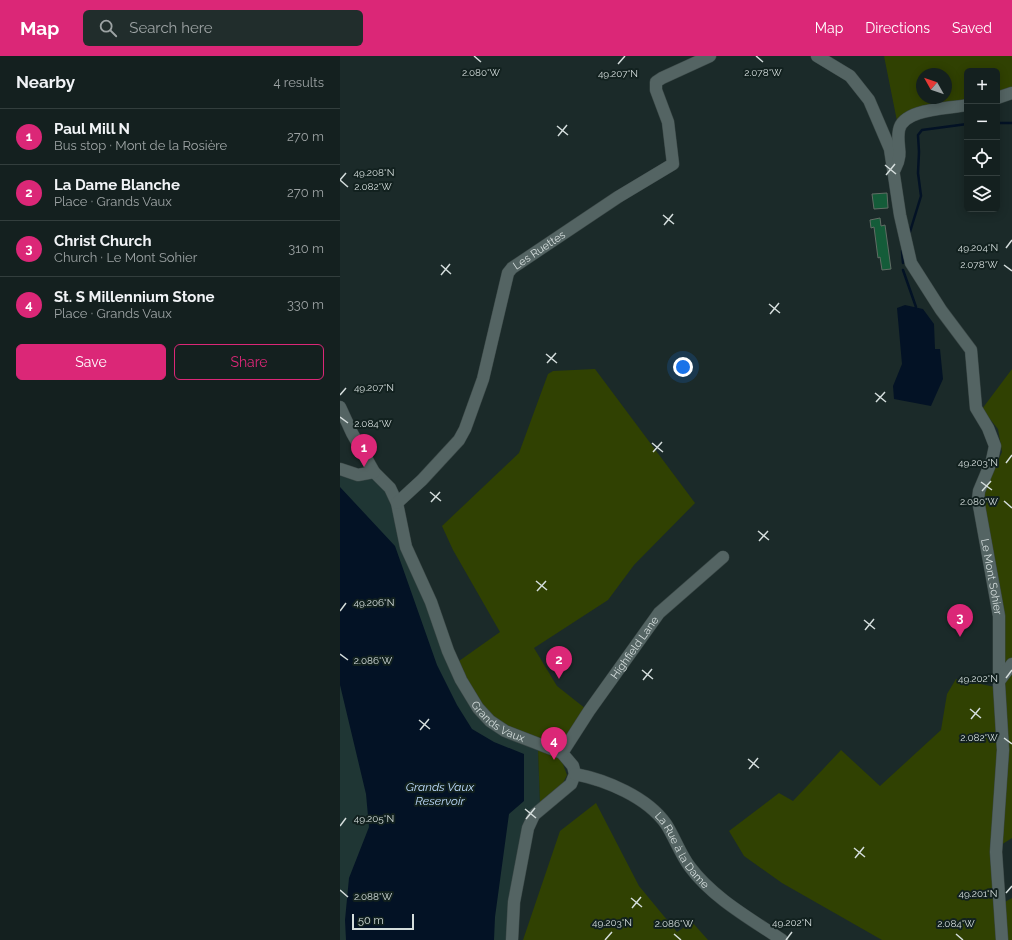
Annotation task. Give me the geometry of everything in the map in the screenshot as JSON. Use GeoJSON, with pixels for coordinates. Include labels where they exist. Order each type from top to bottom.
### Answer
{"type":"FeatureCollection","features":[{"type":"Feature","properties":{"kind":"street","name":"Les Ruettes"},"geometry":{"type":"LineString","coordinates":[[397,503],[422,480],[460,440],[465,430],[483,379],[508,273],[512,268],[558,237],[672,164],[668,122],[656,90],[656,82],[710,56]]}},
{"type":"Feature","properties":{"kind":"street","name":"Le Mont Sohier"},"geometry":{"type":"LineString","coordinates":[[816,56],[850,76],[869,100],[888,142],[905,240],[911,263],[941,310],[971,350],[976,408],[988,428],[995,446],[992,460],[979,491],[978,500],[999,616],[999,681],[1003,750],[996,852],[1002,940]]}},
{"type":"Feature","properties":{"kind":"street"},"geometry":{"type":"LineString","coordinates":[[1000,97],[1012,93]]}},
{"type":"Feature","properties":{"kind":"street"},"geometry":{"type":"LineString","coordinates":[[894,170],[900,160],[899,130],[903,121],[916,113],[964,105]]}},
{"type":"Feature","properties":{"kind":"street","name":"Grands Vaux"},"geometry":{"type":"LineString","coordinates":[[340,407],[352,433],[374,472],[390,488],[397,503],[406,547],[431,602],[448,651],[461,680],[478,708],[490,722],[505,732],[562,753]]}},
{"type":"Feature","properties":{"kind":"street"},"geometry":{"type":"LineString","coordinates":[[340,468],[358,475],[374,472]]}},
{"type":"Feature","properties":{"kind":"street","name":"Highfield Lane"},"geometry":{"type":"LineString","coordinates":[[562,753],[589,711],[659,613],[723,557]]}},
{"type":"Feature","properties":{"kind":"street"},"geometry":{"type":"LineString","coordinates":[[999,681],[1012,664]]}},
{"type":"Feature","properties":{"kind":"street"},"geometry":{"type":"LineString","coordinates":[[512,940],[514,902],[528,828],[534,815],[571,784],[575,774],[573,766],[562,753]]}},
{"type":"Feature","properties":{"kind":"street","name":"La Rue à la Dame"},"geometry":{"type":"LineString","coordinates":[[575,774],[592,777],[640,800],[656,812],[666,825],[690,867],[714,892],[753,921],[782,940]]}},
{"type":"Feature","properties":{"kind":"shaded area","name":"Grands Vaux Reservoir"},"geometry":{"type":"Polygon","coordinates":[[[340,472],[369,476],[377,479],[389,493],[453,670],[538,749],[540,803],[508,940],[340,940],[340,472]]]}},
{"type":"Feature","properties":{"kind":"green space"},"geometry":{"type":"Polygon","coordinates":[[[884,56],[1012,56],[1012,89],[1000,93],[1000,68],[964,68],[964,101],[952,103],[952,68],[916,68],[916,104],[948,104],[910,110],[897,121],[884,56]]]}},
{"type":"Feature","properties":{"kind":"green space"},"geometry":{"type":"Polygon","coordinates":[[[595,369],[695,503],[634,565],[608,600],[534,648],[557,686],[586,709],[568,737],[555,740],[544,740],[526,736],[508,728],[493,718],[482,706],[471,687],[459,661],[500,632],[453,550],[442,526],[519,453],[548,374],[553,371],[595,369]]]}},
{"type":"Feature","properties":{"kind":"green space"},"geometry":{"type":"Polygon","coordinates":[[[1012,369],[1012,658],[1004,668],[1000,587],[984,514],[983,495],[1002,452],[998,429],[982,409],[1012,369]]]}},
{"type":"Feature","properties":{"kind":"green space"},"geometry":{"type":"Polygon","coordinates":[[[1012,672],[1012,838],[1001,845],[1003,683],[1012,672]]]}},
{"type":"Feature","properties":{"kind":"green space"},"geometry":{"type":"Polygon","coordinates":[[[956,679],[995,687],[999,755],[997,940],[882,940],[782,883],[744,856],[729,831],[779,793],[793,801],[841,750],[880,786],[941,730],[947,694],[956,679]]]}},
{"type":"Feature","properties":{"kind":"green space"},"geometry":{"type":"Polygon","coordinates":[[[538,749],[561,759],[567,775],[563,783],[540,803],[538,749]]]}},
{"type":"Feature","properties":{"kind":"green space"},"geometry":{"type":"Polygon","coordinates":[[[596,803],[639,886],[677,932],[692,922],[708,940],[523,940],[560,831],[596,803]]]}},
{"type":"Feature","properties":{"kind":"green space"},"geometry":{"type":"Polygon","coordinates":[[[1012,898],[1012,940],[1008,940],[1003,903],[1012,898]]]}},
{"type":"Feature","properties":{"kind":"water"},"geometry":{"type":"Polygon","coordinates":[[[905,305],[923,309],[934,324],[935,349],[940,349],[943,379],[931,406],[894,399],[893,386],[902,364],[897,308],[905,305]]]}},
{"type":"Feature","properties":{"kind":"water","name":"Grands Vaux Reservoir"},"geometry":{"type":"Polygon","coordinates":[[[340,487],[395,546],[437,665],[457,705],[472,729],[494,742],[524,754],[524,801],[509,814],[495,917],[494,940],[346,940],[345,920],[349,878],[369,827],[366,794],[340,685],[340,487]]]}},
{"type":"Feature","properties":{"kind":"building"},"geometry":{"type":"Polygon","coordinates":[[[887,193],[888,208],[874,209],[872,194],[887,193]]]}},
{"type":"Feature","properties":{"kind":"building"},"geometry":{"type":"Polygon","coordinates":[[[880,218],[881,226],[885,225],[891,269],[882,270],[880,257],[878,258],[874,227],[871,228],[870,220],[880,218]]]}},
{"type":"Feature","properties":{"kind":"waterway"},"geometry":{"type":"LineString","coordinates":[[1000,123],[1012,123]]}},
{"type":"Feature","properties":{"kind":"waterway"},"geometry":{"type":"LineString","coordinates":[[909,235],[921,196],[918,173],[918,135],[922,130],[964,124]]}},
{"type":"Feature","properties":{"kind":"waterway"},"geometry":{"type":"LineString","coordinates":[[902,251],[903,263]]}},
{"type":"Feature","properties":{"kind":"waterway"},"geometry":{"type":"LineString","coordinates":[[903,270],[916,307]]}},
{"type":"Feature","properties":{"kind":"place","name":"Paul Mill N"},"geometry":{"type":"Point","coordinates":[364,467]}},
{"type":"Feature","properties":{"kind":"place","name":"Christ Church"},"geometry":{"type":"Point","coordinates":[960,637]}},
{"type":"Feature","properties":{"kind":"place","name":"La Dame Blanche"},"geometry":{"type":"Point","coordinates":[559,679]}},
{"type":"Feature","properties":{"kind":"place","name":"St. S Millennium Stone"},"geometry":{"type":"Point","coordinates":[554,760]}}]}
